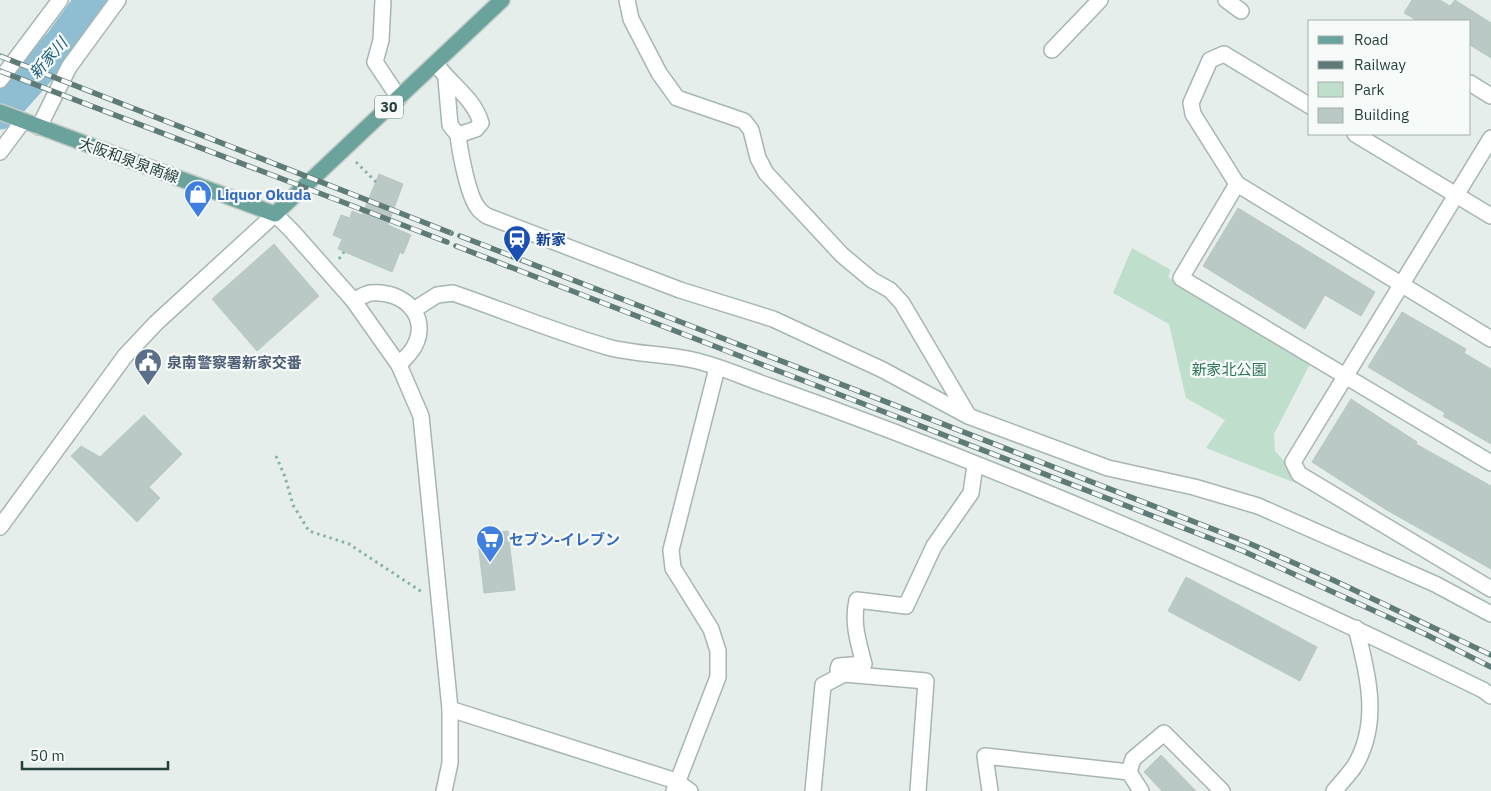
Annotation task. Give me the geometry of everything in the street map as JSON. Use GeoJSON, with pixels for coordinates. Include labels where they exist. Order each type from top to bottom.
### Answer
{"type":"FeatureCollection","features":[{"type":"Feature","properties":{"kind":"main road","name":"30"},"geometry":{"type":"LineString","coordinates":[[275,214],[502,0]]}},
{"type":"Feature","properties":{"kind":"main road","name":"大阪和泉泉南線"},"geometry":{"type":"LineString","coordinates":[[0,112],[275,214]]}},
{"type":"Feature","properties":{"kind":"street"},"geometry":{"type":"LineString","coordinates":[[0,80],[60,0]]}},
{"type":"Feature","properties":{"kind":"street"},"geometry":{"type":"LineString","coordinates":[[39,127],[69,67],[118,0]]}},
{"type":"Feature","properties":{"kind":"street"},"geometry":{"type":"LineString","coordinates":[[383,0],[381,40],[375,62],[399,98]]}},
{"type":"Feature","properties":{"kind":"street"},"geometry":{"type":"LineString","coordinates":[[626,0],[630,19],[659,73],[677,98],[744,121],[751,130],[758,158],[766,173],[842,255],[872,280],[890,290],[902,304],[968,416]]}},
{"type":"Feature","properties":{"kind":"street"},"geometry":{"type":"LineString","coordinates":[[1052,50],[1100,0]]}},
{"type":"Feature","properties":{"kind":"street"},"geometry":{"type":"LineString","coordinates":[[1226,0],[1241,11]]}},
{"type":"Feature","properties":{"kind":"street"},"geometry":{"type":"LineString","coordinates":[[1308,105],[1224,54],[1210,60],[1191,103],[1193,114],[1237,184],[1491,339]]}},
{"type":"Feature","properties":{"kind":"street"},"geometry":{"type":"LineString","coordinates":[[436,64],[446,79],[450,125],[458,135],[460,154],[473,199],[478,209],[487,216],[680,290],[773,320],[883,370],[968,416],[1108,468],[1194,487],[1258,506],[1435,584],[1491,614]]}},
{"type":"Feature","properties":{"kind":"street"},"geometry":{"type":"LineString","coordinates":[[446,79],[456,84],[479,115],[481,123],[476,129],[458,135]]}},
{"type":"Feature","properties":{"kind":"street"},"geometry":{"type":"LineString","coordinates":[[1471,84],[1491,96]]}},
{"type":"Feature","properties":{"kind":"street"},"geometry":{"type":"LineString","coordinates":[[0,152],[19,120]]}},
{"type":"Feature","properties":{"kind":"street"},"geometry":{"type":"LineString","coordinates":[[1357,135],[1491,216]]}},
{"type":"Feature","properties":{"kind":"street"},"geometry":{"type":"LineString","coordinates":[[1491,138],[1293,462],[1299,474],[1491,589]]}},
{"type":"Feature","properties":{"kind":"street"},"geometry":{"type":"LineString","coordinates":[[1237,184],[1181,278],[1491,463]]}},
{"type":"Feature","properties":{"kind":"street"},"geometry":{"type":"LineString","coordinates":[[0,526],[125,356],[156,323],[275,214],[353,300],[399,365],[421,416],[450,709],[450,763],[444,791]]}},
{"type":"Feature","properties":{"kind":"street"},"geometry":{"type":"LineString","coordinates":[[353,300],[371,293],[388,294],[404,301],[415,309],[418,336],[414,346],[399,365]]}},
{"type":"Feature","properties":{"kind":"street"},"geometry":{"type":"LineString","coordinates":[[415,309],[437,295],[453,293],[610,347],[645,355],[690,359],[717,368],[975,465],[1214,564],[1356,628],[1483,690],[1491,696]]}},
{"type":"Feature","properties":{"kind":"street"},"geometry":{"type":"LineString","coordinates":[[675,786],[718,676],[718,651],[711,629],[673,568],[671,550],[717,368]]}},
{"type":"Feature","properties":{"kind":"street"},"geometry":{"type":"LineString","coordinates":[[831,680],[839,666],[864,664],[856,634],[854,615],[858,600],[906,606],[934,546],[971,493],[975,465]]}},
{"type":"Feature","properties":{"kind":"street"},"geometry":{"type":"LineString","coordinates":[[1334,791],[1354,766],[1367,735],[1370,714],[1370,683],[1356,628]]}},
{"type":"Feature","properties":{"kind":"street"},"geometry":{"type":"LineString","coordinates":[[813,791],[823,685],[844,674],[926,681],[918,791]]}},
{"type":"Feature","properties":{"kind":"street"},"geometry":{"type":"LineString","coordinates":[[450,709],[690,791]]}},
{"type":"Feature","properties":{"kind":"street"},"geometry":{"type":"LineString","coordinates":[[1129,772],[1134,759],[1164,732],[1222,791]]}},
{"type":"Feature","properties":{"kind":"street"},"geometry":{"type":"LineString","coordinates":[[990,791],[985,756],[1129,772]]}},
{"type":"Feature","properties":{"kind":"street"},"geometry":{"type":"LineString","coordinates":[[1129,772],[1141,791]]}},
{"type":"Feature","properties":{"kind":"path"},"geometry":{"type":"LineString","coordinates":[[352,157],[376,182]]}},
{"type":"Feature","properties":{"kind":"path"},"geometry":{"type":"LineString","coordinates":[[338,261],[344,252]]}},
{"type":"Feature","properties":{"kind":"path"},"geometry":{"type":"LineString","coordinates":[[276,456],[285,477],[293,505],[309,531],[349,544],[439,603]]}},
{"type":"Feature","properties":{"kind":"green space","name":"新家北公園"},"geometry":{"type":"Polygon","coordinates":[[[1132,248],[1171,270],[1168,277],[1310,364],[1274,434],[1275,451],[1308,488],[1206,448],[1225,420],[1186,398],[1169,324],[1113,293],[1132,248]]]}},
{"type":"Feature","properties":{"kind":"building"},"geometry":{"type":"Polygon","coordinates":[[[1412,0],[1440,0],[1450,6],[1455,0],[1491,23],[1491,58],[1471,46],[1471,20],[1416,20],[1404,13],[1412,0]]]}},
{"type":"Feature","properties":{"kind":"building"},"geometry":{"type":"Polygon","coordinates":[[[379,174],[403,184],[388,225],[411,235],[403,254],[400,252],[392,272],[338,249],[342,239],[333,235],[341,215],[350,218],[352,211],[362,215],[379,174]]]}},
{"type":"Feature","properties":{"kind":"building"},"geometry":{"type":"Polygon","coordinates":[[[1238,208],[1375,292],[1361,316],[1325,295],[1305,329],[1203,266],[1238,208]]]}},
{"type":"Feature","properties":{"kind":"building"},"geometry":{"type":"Polygon","coordinates":[[[274,244],[319,296],[257,351],[212,299],[274,244]]]}},
{"type":"Feature","properties":{"kind":"building"},"geometry":{"type":"Polygon","coordinates":[[[1402,312],[1466,349],[1464,353],[1491,369],[1491,444],[1443,416],[1445,413],[1368,367],[1402,312]]]}},
{"type":"Feature","properties":{"kind":"building"},"geometry":{"type":"Polygon","coordinates":[[[1351,399],[1417,442],[1416,444],[1491,486],[1491,569],[1385,509],[1312,462],[1351,399]]]}},
{"type":"Feature","properties":{"kind":"building"},"geometry":{"type":"Polygon","coordinates":[[[144,415],[182,454],[149,487],[160,498],[137,522],[71,456],[81,446],[100,457],[144,415]]]}},
{"type":"Feature","properties":{"kind":"building"},"geometry":{"type":"Polygon","coordinates":[[[508,531],[515,590],[484,593],[477,534],[508,531]]]}},
{"type":"Feature","properties":{"kind":"building"},"geometry":{"type":"Polygon","coordinates":[[[1186,577],[1317,647],[1300,681],[1168,611],[1186,577]]]}},
{"type":"Feature","properties":{"kind":"building"},"geometry":{"type":"Polygon","coordinates":[[[1161,755],[1196,791],[1162,791],[1144,772],[1161,755]]]}},
{"type":"Feature","properties":{"kind":"waterway","name":"新家川"},"geometry":{"type":"LineString","coordinates":[[0,112],[62,43],[93,0]]}},
{"type":"Feature","properties":{"kind":"railway"},"geometry":{"type":"LineString","coordinates":[[0,56],[451,233]]}},
{"type":"Feature","properties":{"kind":"railway"},"geometry":{"type":"LineString","coordinates":[[0,71],[447,242]]}},
{"type":"Feature","properties":{"kind":"railway"},"geometry":{"type":"LineString","coordinates":[[460,236],[1246,542],[1333,580],[1491,655]]}},
{"type":"Feature","properties":{"kind":"railway"},"geometry":{"type":"LineString","coordinates":[[456,246],[1243,551],[1425,634],[1491,667]]}},
{"type":"Feature","properties":{"kind":"place","name":"Liquor Okuda"},"geometry":{"type":"Point","coordinates":[198,218]}},
{"type":"Feature","properties":{"kind":"place","name":"新家"},"geometry":{"type":"Point","coordinates":[517,263]}},
{"type":"Feature","properties":{"kind":"place","name":"泉南警察署新家交番"},"geometry":{"type":"Point","coordinates":[148,386]}},
{"type":"Feature","properties":{"kind":"place","name":"セブン-イレブン"},"geometry":{"type":"Point","coordinates":[490,563]}}]}
